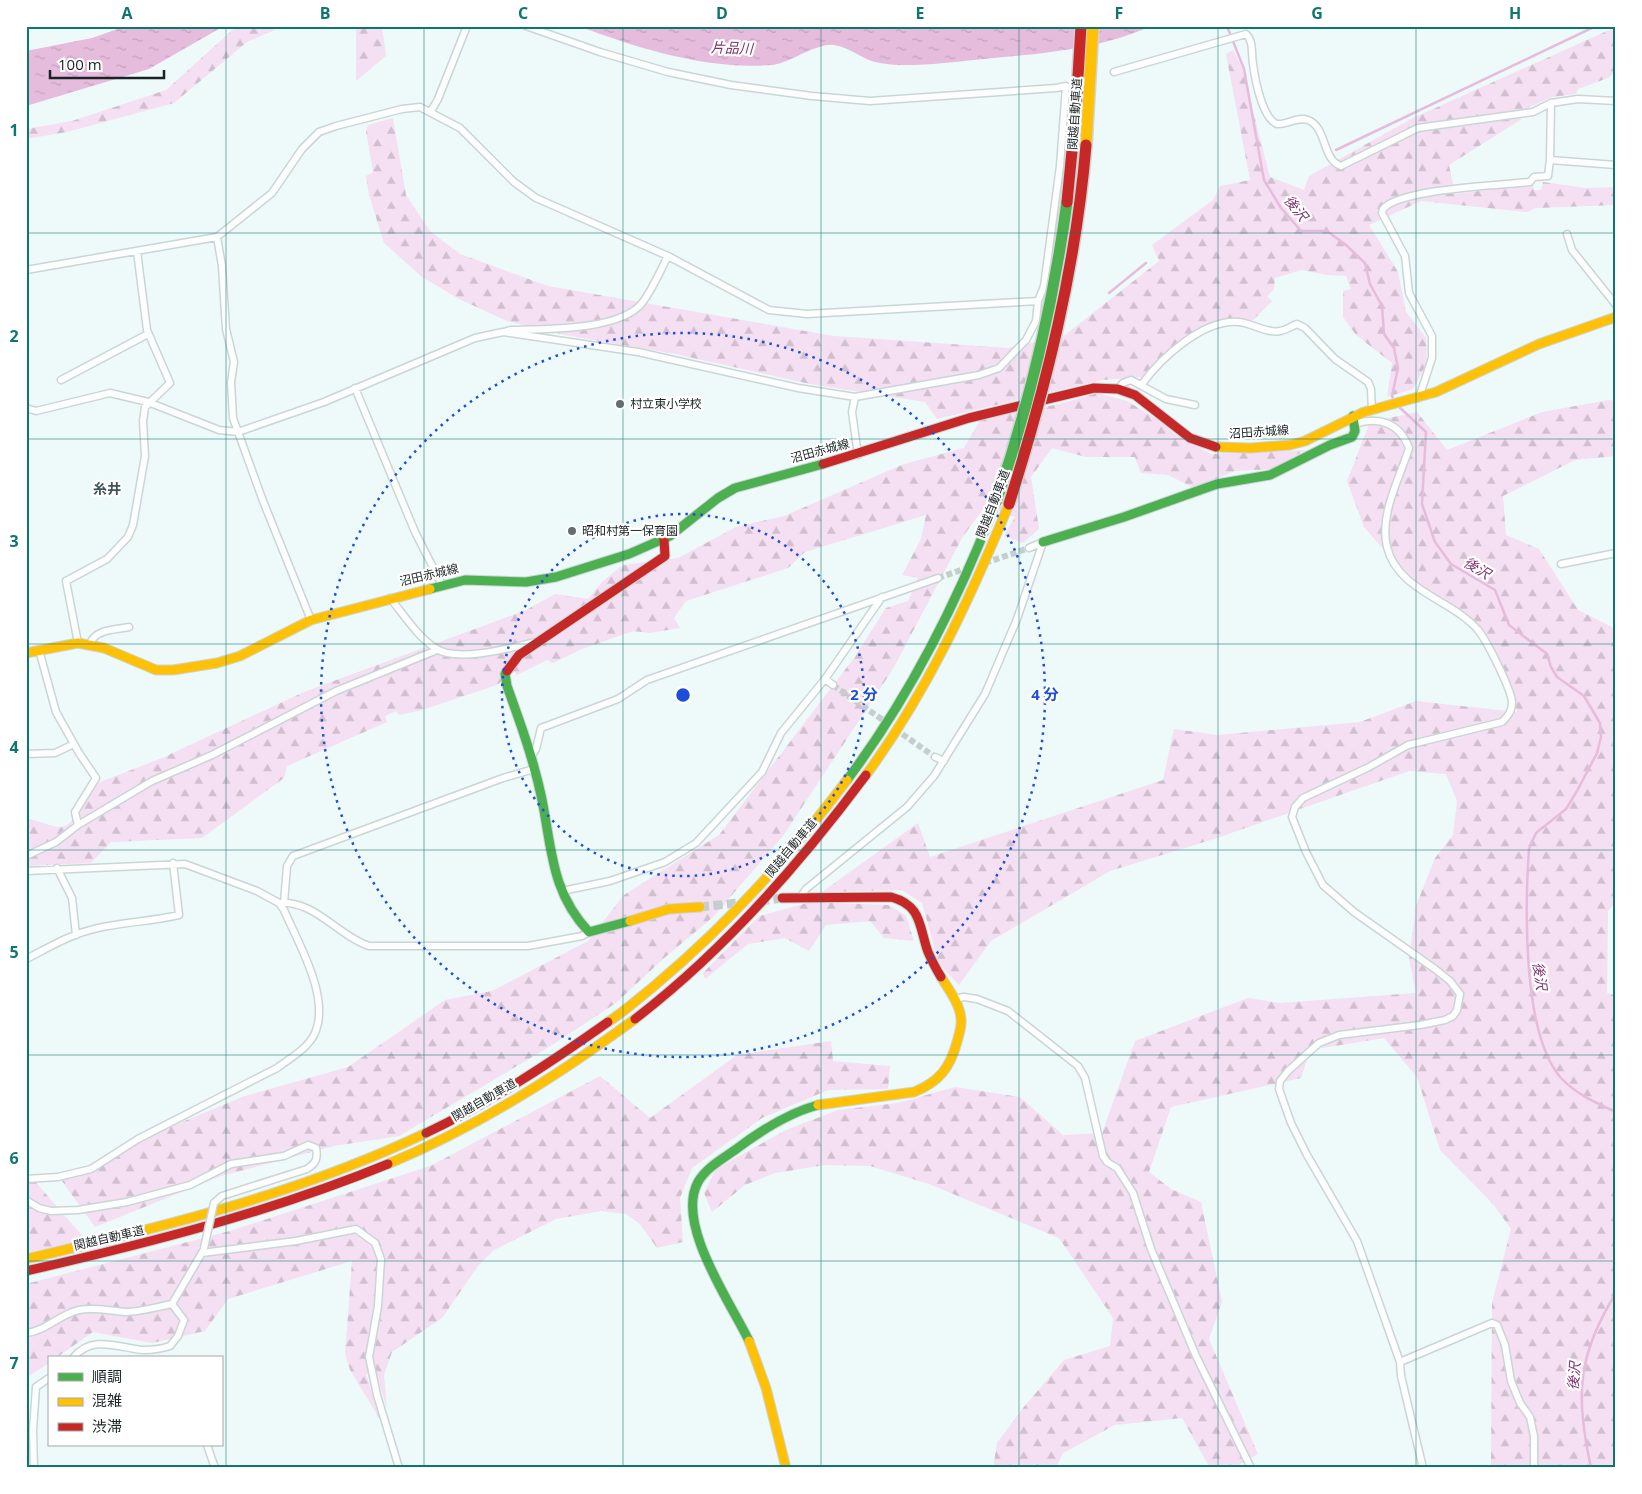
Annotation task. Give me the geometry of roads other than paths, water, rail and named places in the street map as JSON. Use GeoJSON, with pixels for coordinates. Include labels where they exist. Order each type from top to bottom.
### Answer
{"type":"FeatureCollection","features":[{"type":"Feature","properties":{"kind":"main road","name":"関越自動車道"},"geometry":{"type":"LineString","coordinates":[[26,1259],[229,1209],[330,1175],[373,1158],[445,1125],[551,1064],[644,996],[730,920],[800,842],[842,788],[916,677],[970,568],[1020,433],[1039,360],[1054,288],[1074,144],[1081,26]]}},
{"type":"Feature","properties":{"kind":"main road","name":"関越自動車道"},"geometry":{"type":"LineString","coordinates":[[26,1271],[176,1236],[283,1204],[413,1154],[499,1109],[554,1076],[604,1042],[698,966],[779,885],[851,796],[890,741],[935,665],[985,562],[1009,504],[1032,435],[1051,362],[1067,288],[1088,143],[1093,26]]}},
{"type":"Feature","properties":{"kind":"main road","name":"沼田赤城線"},"geometry":{"type":"LineString","coordinates":[[84,644],[104,648],[149,669],[173,670],[217,663],[240,656],[311,620],[442,585],[465,580],[526,582],[556,577],[628,554],[664,540],[718,498],[735,488],[858,454],[969,418],[1078,391],[1101,388],[1118,389],[1144,401],[1190,438],[1213,447],[1229,449],[1290,445],[1304,441],[1377,409],[1419,398],[1539,344],[1616,317]]}},
{"type":"Feature","properties":{"kind":"main road"},"geometry":{"type":"LineString","coordinates":[[1043,542],[1124,517],[1218,484],[1270,475],[1330,445],[1352,437],[1354,420]]}},
{"type":"Feature","properties":{"kind":"main road"},"geometry":{"type":"LineString","coordinates":[[664,540],[665,556],[520,655],[505,674],[541,796],[552,864],[573,914],[589,932],[612,928],[669,909],[700,907]]}},
{"type":"Feature","properties":{"kind":"main road"},"geometry":{"type":"LineString","coordinates":[[26,654],[40,650],[84,644]]}},
{"type":"Feature","properties":{"kind":"main road"},"geometry":{"type":"LineString","coordinates":[[782,898],[891,898],[903,899],[909,903],[918,916],[930,959],[954,999],[961,1020],[955,1051],[943,1074],[934,1083],[907,1093],[848,1099],[804,1109],[749,1139],[705,1172],[697,1183],[692,1213],[695,1227],[712,1273],[750,1343],[786,1468]]}},
{"type":"Feature","properties":{"kind":"street"},"geometry":{"type":"LineString","coordinates":[[431,111],[438,99],[467,26]]}},
{"type":"Feature","properties":{"kind":"street"},"geometry":{"type":"LineString","coordinates":[[503,332],[638,352],[798,388],[855,397],[979,375],[999,368],[1032,331],[1038,302],[1044,286],[1060,166],[1066,86],[870,101],[812,96],[731,85],[668,72],[600,52],[526,26]]}},
{"type":"Feature","properties":{"kind":"street"},"geometry":{"type":"LineString","coordinates":[[1114,72],[1246,34],[1250,40],[1254,70],[1264,109],[1269,119],[1281,125],[1299,119],[1313,123],[1332,160],[1341,166],[1418,128],[1533,112],[1551,104],[1578,99],[1616,101]]}},
{"type":"Feature","properties":{"kind":"street"},"geometry":{"type":"LineString","coordinates":[[1419,398],[1432,358],[1432,336],[1409,294],[1405,256],[1382,213],[1383,209],[1395,200],[1456,189],[1530,182],[1534,177],[1548,176],[1551,104]]}},
{"type":"Feature","properties":{"kind":"street"},"geometry":{"type":"LineString","coordinates":[[26,270],[217,237],[272,193],[302,149],[320,132],[402,109],[420,107],[431,111],[460,128],[514,182],[536,198],[668,256],[726,289],[769,310],[783,313],[816,314],[1038,302]]}},
{"type":"Feature","properties":{"kind":"street"},"geometry":{"type":"LineString","coordinates":[[1550,160],[1616,165]]}},
{"type":"Feature","properties":{"kind":"street"},"geometry":{"type":"LineString","coordinates":[[1567,234],[1572,250],[1616,306]]}},
{"type":"Feature","properties":{"kind":"street"},"geometry":{"type":"LineString","coordinates":[[217,237],[222,266],[226,329],[234,362],[230,400],[238,432],[311,620]]}},
{"type":"Feature","properties":{"kind":"street"},"geometry":{"type":"LineString","coordinates":[[129,627],[101,632],[84,644],[66,581],[107,559],[128,537],[133,525],[145,456],[143,414],[148,402],[169,385],[170,381],[148,334],[137,251]]}},
{"type":"Feature","properties":{"kind":"street"},"geometry":{"type":"LineString","coordinates":[[26,408],[36,411],[110,393],[148,402],[219,430],[238,432],[355,388],[475,338],[510,330],[571,328],[623,316],[642,304],[668,256]]}},
{"type":"Feature","properties":{"kind":"street"},"geometry":{"type":"LineString","coordinates":[[1142,384],[1168,354],[1199,332],[1231,322],[1243,322],[1277,332],[1298,324],[1305,328],[1334,359],[1368,382],[1377,409]]}},
{"type":"Feature","properties":{"kind":"street"},"geometry":{"type":"LineString","coordinates":[[61,380],[148,334]]}},
{"type":"Feature","properties":{"kind":"street"},"geometry":{"type":"LineString","coordinates":[[1118,389],[1123,383],[1130,380],[1142,384],[1166,399],[1195,405]]}},
{"type":"Feature","properties":{"kind":"street"},"geometry":{"type":"LineString","coordinates":[[355,388],[415,532],[442,585]]}},
{"type":"Feature","properties":{"kind":"street"},"geometry":{"type":"LineString","coordinates":[[855,397],[852,412],[858,454]]}},
{"type":"Feature","properties":{"kind":"street"},"geometry":{"type":"LineString","coordinates":[[1354,420],[1385,421],[1406,439],[1409,448],[1388,513],[1387,548],[1401,575],[1478,630],[1494,657],[1512,702],[1509,716],[1502,722],[1408,745],[1369,767],[1303,798],[1295,807],[1292,817],[1306,852],[1323,885],[1354,912],[1435,969],[1450,981],[1460,994],[1458,1010],[1453,1016],[1445,1020],[1339,1035],[1319,1043],[1288,1071],[1280,1081],[1279,1089],[1291,1123],[1307,1155],[1357,1241],[1400,1362],[1401,1376],[1423,1468]]}},
{"type":"Feature","properties":{"kind":"street"},"geometry":{"type":"LineString","coordinates":[[1029,548],[1043,542]]}},
{"type":"Feature","properties":{"kind":"street"},"geometry":{"type":"LineString","coordinates":[[800,898],[806,889],[907,807],[944,761],[986,694],[1017,619],[1043,542]]}},
{"type":"Feature","properties":{"kind":"street"},"geometry":{"type":"LineString","coordinates":[[1561,564],[1616,553]]}},
{"type":"Feature","properties":{"kind":"street"},"geometry":{"type":"LineString","coordinates":[[530,757],[536,749],[539,731],[546,725],[618,699],[647,680],[938,578]]}},
{"type":"Feature","properties":{"kind":"street"},"geometry":{"type":"LineString","coordinates":[[562,891],[610,881],[665,862],[696,843],[762,772],[781,733],[825,679],[882,597]]}},
{"type":"Feature","properties":{"kind":"street"},"geometry":{"type":"LineString","coordinates":[[390,598],[426,641],[437,650],[448,653],[478,653],[508,649],[546,639]]}},
{"type":"Feature","properties":{"kind":"street"},"geometry":{"type":"LineString","coordinates":[[40,650],[56,712],[96,778],[75,812],[78,825]]}},
{"type":"Feature","properties":{"kind":"street"},"geometry":{"type":"LineString","coordinates":[[26,856],[56,842],[78,825],[152,781],[212,755],[336,691],[437,650]]}},
{"type":"Feature","properties":{"kind":"street"},"geometry":{"type":"LineString","coordinates":[[825,679],[833,685]]}},
{"type":"Feature","properties":{"kind":"street"},"geometry":{"type":"LineString","coordinates":[[26,754],[55,753],[74,744]]}},
{"type":"Feature","properties":{"kind":"street"},"geometry":{"type":"LineString","coordinates":[[935,757],[944,761]]}},
{"type":"Feature","properties":{"kind":"street"},"geometry":{"type":"LineString","coordinates":[[26,1179],[79,1174],[91,1169],[138,1139],[277,1068],[302,1049],[314,1035],[318,1013],[315,980],[282,903],[287,866],[293,856],[503,778],[534,769]]}},
{"type":"Feature","properties":{"kind":"street"},"geometry":{"type":"LineString","coordinates":[[26,959],[76,935],[113,925],[150,922],[179,915],[174,864]]}},
{"type":"Feature","properties":{"kind":"street"},"geometry":{"type":"LineString","coordinates":[[26,871],[57,868],[97,869],[174,864],[197,867],[258,891],[282,903],[311,911],[369,946],[430,944],[528,946],[574,938],[589,932]]}},
{"type":"Feature","properties":{"kind":"street"},"geometry":{"type":"LineString","coordinates":[[57,868],[72,898],[76,935]]}},
{"type":"Feature","properties":{"kind":"street"},"geometry":{"type":"LineString","coordinates":[[954,999],[964,997],[977,999],[1008,1011],[1082,1071],[1102,1156],[1107,1162],[1117,1168],[1133,1193],[1151,1249],[1196,1356],[1251,1468]]}},
{"type":"Feature","properties":{"kind":"street"},"geometry":{"type":"LineString","coordinates":[[26,1200],[39,1208],[51,1211],[78,1210],[127,1202],[190,1186],[231,1164],[284,1156],[308,1145],[316,1148],[318,1156],[315,1164],[307,1169],[222,1196],[214,1203],[203,1251],[172,1304],[127,1312],[106,1309],[80,1310],[69,1313],[40,1329],[26,1333]]}},
{"type":"Feature","properties":{"kind":"street"},"geometry":{"type":"LineString","coordinates":[[203,1251],[296,1241],[356,1229],[374,1243],[381,1259],[378,1306],[369,1357],[377,1395],[400,1468]]}},
{"type":"Feature","properties":{"kind":"street"},"geometry":{"type":"LineString","coordinates":[[75,1356],[78,1352],[106,1342],[143,1350],[159,1350],[170,1346],[178,1336],[184,1320],[172,1304]]}},
{"type":"Feature","properties":{"kind":"street"},"geometry":{"type":"LineString","coordinates":[[1400,1362],[1492,1323],[1498,1325],[1505,1345],[1511,1381],[1520,1402],[1530,1418],[1534,1436],[1534,1468]]}},
{"type":"Feature","properties":{"kind":"street"},"geometry":{"type":"LineString","coordinates":[[34,1468],[33,1430],[36,1387],[48,1379]]}},
{"type":"Feature","properties":{"kind":"street"},"geometry":{"type":"LineString","coordinates":[[207,1446],[215,1468]]}},
{"type":"Feature","properties":{"kind":"water"},"geometry":{"type":"Polygon","coordinates":[[[126,26],[224,26],[149,69],[26,106],[26,51],[92,38],[126,26]]]}},
{"type":"Feature","properties":{"kind":"water","name":"片品川"},"geometry":{"type":"Polygon","coordinates":[[[578,26],[1151,26],[1109,41],[1042,53],[914,65],[874,62],[846,48],[827,45],[773,65],[748,66],[698,61],[674,56],[578,26]]]}},
{"type":"Feature","properties":{"kind":"waterway","name":"後沢"},"geometry":{"type":"LineString","coordinates":[[1227,26],[1244,69],[1264,180],[1281,208],[1301,231],[1327,231],[1346,245],[1365,263],[1370,284],[1382,306],[1384,334],[1394,348],[1398,368],[1392,396],[1394,401]]}},
{"type":"Feature","properties":{"kind":"waterway"},"geometry":{"type":"LineString","coordinates":[[1336,150],[1596,26]]}},
{"type":"Feature","properties":{"kind":"waterway"},"geometry":{"type":"LineString","coordinates":[[1109,293],[1146,263]]}},
{"type":"Feature","properties":{"kind":"waterway","name":"後沢"},"geometry":{"type":"LineString","coordinates":[[1397,405],[1426,432],[1422,504],[1435,542],[1451,564],[1495,590],[1509,625],[1547,654],[1551,667],[1557,677],[1584,696],[1600,723],[1601,737],[1597,753],[1577,791],[1566,809],[1536,833],[1529,849],[1527,935],[1533,1001],[1539,1032],[1548,1058],[1561,1078],[1573,1089],[1594,1102],[1616,1112]]}},
{"type":"Feature","properties":{"kind":"waterway","name":"後沢"},"geometry":{"type":"LineString","coordinates":[[1591,1468],[1583,1419],[1583,1377],[1593,1337],[1616,1293]]}},
{"type":"Feature","properties":{"kind":"tunnel"},"geometry":{"type":"LineString","coordinates":[[985,563],[1029,548]]}},
{"type":"Feature","properties":{"kind":"tunnel"},"geometry":{"type":"LineString","coordinates":[[938,578],[970,567]]}},
{"type":"Feature","properties":{"kind":"tunnel"},"geometry":{"type":"LineString","coordinates":[[833,685],[887,723]]}},
{"type":"Feature","properties":{"kind":"tunnel"},"geometry":{"type":"LineString","coordinates":[[895,729],[935,757]]}},
{"type":"Feature","properties":{"kind":"tunnel"},"geometry":{"type":"LineString","coordinates":[[760,901],[782,898]]}},
{"type":"Feature","properties":{"kind":"tunnel"},"geometry":{"type":"LineString","coordinates":[[700,907],[747,902]]}},
{"type":"Feature","properties":{"kind":"place","name":"村立東小学校"},"geometry":{"type":"Point","coordinates":[620,404]}},
{"type":"Feature","properties":{"kind":"place","name":"昭和村第一保育園"},"geometry":{"type":"Point","coordinates":[572,531]}},
{"type":"Feature","properties":{"kind":"district","name":"糸井"},"geometry":{"type":"Point","coordinates":[107,489]}}]}
